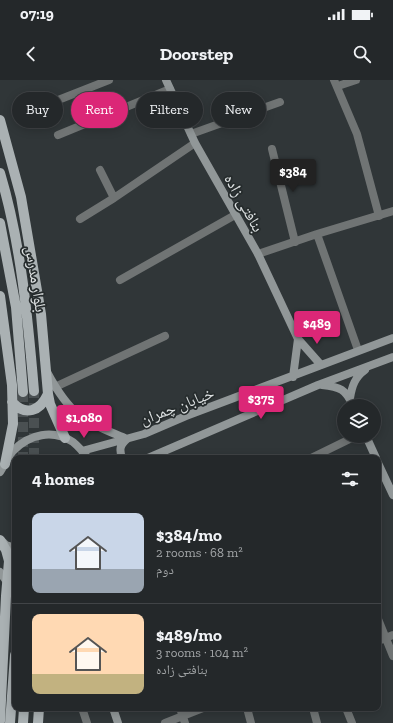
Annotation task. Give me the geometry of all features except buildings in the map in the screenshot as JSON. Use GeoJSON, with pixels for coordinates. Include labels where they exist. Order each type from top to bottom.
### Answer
{"type":"FeatureCollection","features":[{"type":"Feature","properties":{"kind":"main road","name":"بنافتی زاده"},"geometry":{"type":"LineString","coordinates":[[166,80],[195,143],[258,254],[298,339],[321,365]]}},
{"type":"Feature","properties":{"kind":"main road"},"geometry":{"type":"LineString","coordinates":[[0,120],[21,197],[41,314],[46,370],[52,390],[50,404],[65,438]]}},
{"type":"Feature","properties":{"kind":"main road","name":"بلوار مدرس"},"geometry":{"type":"LineString","coordinates":[[0,173],[7,197],[20,266],[34,391]]}},
{"type":"Feature","properties":{"kind":"main road","name":"بلوار مدرس"},"geometry":{"type":"LineString","coordinates":[[0,223],[16,306],[23,392]]}},
{"type":"Feature","properties":{"kind":"main road"},"geometry":{"type":"LineString","coordinates":[[0,296],[11,378],[13,424],[1,470]]}},
{"type":"Feature","properties":{"kind":"main road","name":"خیابان چمران"},"geometry":{"type":"LineString","coordinates":[[82,451],[144,434],[186,416],[293,377],[358,350],[393,338]]}},
{"type":"Feature","properties":{"kind":"main road"},"geometry":{"type":"LineString","coordinates":[[293,377],[298,339]]}},
{"type":"Feature","properties":{"kind":"main road"},"geometry":{"type":"LineString","coordinates":[[158,455],[318,385],[393,357]]}},
{"type":"Feature","properties":{"kind":"main road"},"geometry":{"type":"LineString","coordinates":[[350,398],[353,384],[358,375],[368,367]]}},
{"type":"Feature","properties":{"kind":"main road"},"geometry":{"type":"LineString","coordinates":[[318,385],[336,386],[344,390],[350,398]]}},
{"type":"Feature","properties":{"kind":"main road"},"geometry":{"type":"LineString","coordinates":[[12,402],[16,406],[25,410],[38,408],[52,390]]}},
{"type":"Feature","properties":{"kind":"main road"},"geometry":{"type":"LineString","coordinates":[[52,390],[78,414],[98,427],[127,439],[121,444],[119,451],[121,455]]}},
{"type":"Feature","properties":{"kind":"main road"},"geometry":{"type":"LineString","coordinates":[[1,470],[13,451],[26,440],[43,434],[52,434],[65,438],[72,442],[85,455]]}},
{"type":"Feature","properties":{"kind":"main road"},"geometry":{"type":"LineString","coordinates":[[369,443],[375,455]]}},
{"type":"Feature","properties":{"kind":"main road"},"geometry":{"type":"LineString","coordinates":[[381,469],[390,483],[393,495]]}},
{"type":"Feature","properties":{"kind":"main road"},"geometry":{"type":"LineString","coordinates":[[0,539],[6,545],[12,547]]}},
{"type":"Feature","properties":{"kind":"main road"},"geometry":{"type":"LineString","coordinates":[[0,539],[6,550],[11,579],[0,721]]}},
{"type":"Feature","properties":{"kind":"main road"},"geometry":{"type":"LineString","coordinates":[[0,572],[11,579]]}},
{"type":"Feature","properties":{"kind":"main road"},"geometry":{"type":"LineString","coordinates":[[10,723],[12,696]]}},
{"type":"Feature","properties":{"kind":"main road"},"geometry":{"type":"LineString","coordinates":[[23,723],[24,711]]}},
{"type":"Feature","properties":{"kind":"main road"},"geometry":{"type":"LineString","coordinates":[[38,723],[39,711]]}},
{"type":"Feature","properties":{"kind":"main road"},"geometry":{"type":"LineString","coordinates":[[114,711],[118,723]]}},
{"type":"Feature","properties":{"kind":"street"},"geometry":{"type":"LineString","coordinates":[[63,98],[109,80]]}},
{"type":"Feature","properties":{"kind":"street"},"geometry":{"type":"LineString","coordinates":[[356,80],[336,83],[357,134],[379,216]]}},
{"type":"Feature","properties":{"kind":"street"},"geometry":{"type":"LineString","coordinates":[[58,135],[170,89]]}},
{"type":"Feature","properties":{"kind":"street"},"geometry":{"type":"LineString","coordinates":[[191,134],[280,102]]}},
{"type":"Feature","properties":{"kind":"street"},"geometry":{"type":"LineString","coordinates":[[80,219],[114,198],[195,143]]}},
{"type":"Feature","properties":{"kind":"street"},"geometry":{"type":"LineString","coordinates":[[272,149],[294,242]]}},
{"type":"Feature","properties":{"kind":"street"},"geometry":{"type":"LineString","coordinates":[[100,170],[114,198]]}},
{"type":"Feature","properties":{"kind":"street"},"geometry":{"type":"LineString","coordinates":[[258,254],[316,234],[393,212]]}},
{"type":"Feature","properties":{"kind":"street"},"geometry":{"type":"LineString","coordinates":[[120,280],[235,215]]}},
{"type":"Feature","properties":{"kind":"street"},"geometry":{"type":"LineString","coordinates":[[316,234],[358,350]]}},
{"type":"Feature","properties":{"kind":"street"},"geometry":{"type":"LineString","coordinates":[[52,390],[165,336]]}},
{"type":"Feature","properties":{"kind":"street"},"geometry":{"type":"LineString","coordinates":[[317,455],[342,443]]}},
{"type":"Feature","properties":{"kind":"street"},"geometry":{"type":"LineString","coordinates":[[381,626],[393,656]]}},
{"type":"Feature","properties":{"kind":"street"},"geometry":{"type":"LineString","coordinates":[[83,711],[87,723]]}},
{"type":"Feature","properties":{"kind":"street"},"geometry":{"type":"LineString","coordinates":[[165,723],[184,720],[198,711]]}},
{"type":"Feature","properties":{"kind":"street"},"geometry":{"type":"LineString","coordinates":[[247,711],[251,723]]}},
{"type":"Feature","properties":{"kind":"street"},"geometry":{"type":"LineString","coordinates":[[313,711],[317,723]]}},
{"type":"Feature","properties":{"kind":"street"},"geometry":{"type":"LineString","coordinates":[[347,711],[352,723]]}},
{"type":"Feature","properties":{"kind":"tunnel"},"geometry":{"type":"LineString","coordinates":[[34,391],[34,455]]}},
{"type":"Feature","properties":{"kind":"tunnel"},"geometry":{"type":"LineString","coordinates":[[23,392],[23,455]]}}]}
